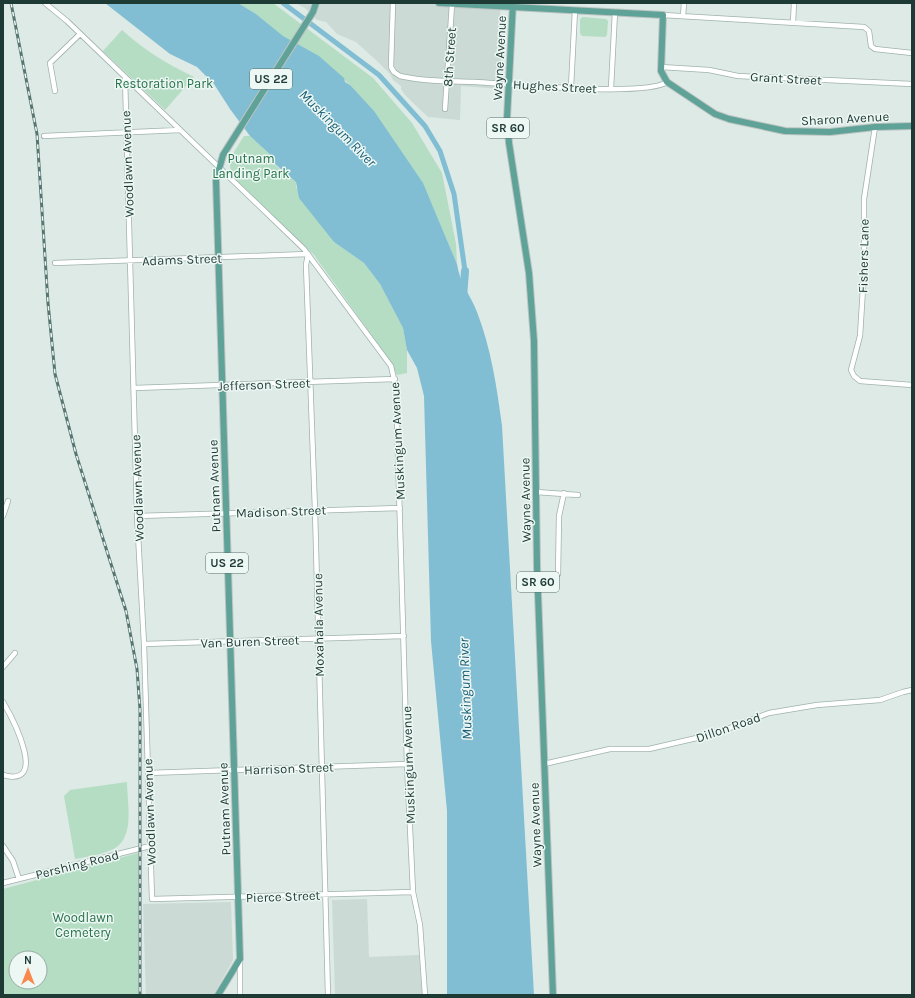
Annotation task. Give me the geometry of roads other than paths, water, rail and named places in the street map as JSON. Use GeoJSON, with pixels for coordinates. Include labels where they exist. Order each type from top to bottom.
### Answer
{"type":"FeatureCollection","features":[{"type":"Feature","properties":{"kind":"main road","name":"Putnam Avenue"},"geometry":{"type":"LineString","coordinates":[[240,959],[216,180],[218,167],[229,146],[313,12],[316,3]]}},
{"type":"Feature","properties":{"kind":"main road"},"geometry":{"type":"LineString","coordinates":[[439,3],[513,5],[663,15],[661,67],[662,76],[667,82]]}},
{"type":"Feature","properties":{"kind":"main road","name":"Wayne Avenue"},"geometry":{"type":"LineString","coordinates":[[513,5],[507,118],[509,143],[524,236],[533,320],[536,492],[544,764],[553,995]]}},
{"type":"Feature","properties":{"kind":"main road","name":"Sharon Avenue"},"geometry":{"type":"LineString","coordinates":[[667,82],[715,114],[766,127],[794,132],[817,133],[875,127],[912,126]]}},
{"type":"Feature","properties":{"kind":"main road"},"geometry":{"type":"LineString","coordinates":[[218,995],[240,959]]}},
{"type":"Feature","properties":{"kind":"street","name":"Muskingum Avenue"},"geometry":{"type":"LineString","coordinates":[[45,3],[67,21],[308,254],[391,366],[395,379],[407,764],[413,892],[420,925],[425,995]]}},
{"type":"Feature","properties":{"kind":"street","name":"Hughes Street"},"geometry":{"type":"LineString","coordinates":[[393,3],[390,64],[394,72],[400,76],[409,78],[509,84],[611,88],[653,87],[662,86],[667,82]]}},
{"type":"Feature","properties":{"kind":"street"},"geometry":{"type":"LineString","coordinates":[[683,16],[684,3]]}},
{"type":"Feature","properties":{"kind":"street"},"geometry":{"type":"LineString","coordinates":[[793,22],[794,3]]}},
{"type":"Feature","properties":{"kind":"street","name":"8th Street"},"geometry":{"type":"LineString","coordinates":[[445,109],[455,4]]}},
{"type":"Feature","properties":{"kind":"street"},"geometry":{"type":"LineString","coordinates":[[571,87],[575,10]]}},
{"type":"Feature","properties":{"kind":"street"},"geometry":{"type":"LineString","coordinates":[[611,88],[615,12]]}},
{"type":"Feature","properties":{"kind":"street"},"geometry":{"type":"LineString","coordinates":[[663,15],[864,27],[869,31],[871,46],[878,50],[912,53]]}},
{"type":"Feature","properties":{"kind":"street"},"geometry":{"type":"LineString","coordinates":[[55,91],[50,63],[80,34]]}},
{"type":"Feature","properties":{"kind":"street","name":"Grant Street"},"geometry":{"type":"LineString","coordinates":[[661,67],[709,70],[738,76],[912,84]]}},
{"type":"Feature","properties":{"kind":"street","name":"Woodlawn Avenue"},"geometry":{"type":"LineString","coordinates":[[125,77],[137,516],[144,644],[152,899]]}},
{"type":"Feature","properties":{"kind":"street","name":"Fishers Lane"},"geometry":{"type":"LineString","coordinates":[[875,127],[864,199],[864,272],[860,336],[851,370],[854,376],[860,381],[912,385]]}},
{"type":"Feature","properties":{"kind":"street"},"geometry":{"type":"LineString","coordinates":[[44,136],[180,130]]}},
{"type":"Feature","properties":{"kind":"street","name":"Adams Street"},"geometry":{"type":"LineString","coordinates":[[55,263],[308,254]]}},
{"type":"Feature","properties":{"kind":"street","name":"Moxahala Avenue"},"geometry":{"type":"LineString","coordinates":[[308,254],[306,266],[315,510],[328,995]]}},
{"type":"Feature","properties":{"kind":"street","name":"Jefferson Street"},"geometry":{"type":"LineString","coordinates":[[134,388],[395,379]]}},
{"type":"Feature","properties":{"kind":"street"},"geometry":{"type":"LineString","coordinates":[[536,492],[564,493],[578,496]]}},
{"type":"Feature","properties":{"kind":"street"},"geometry":{"type":"LineString","coordinates":[[558,574],[559,516],[564,493]]}},
{"type":"Feature","properties":{"kind":"street"},"geometry":{"type":"LineString","coordinates":[[3,516],[8,501]]}},
{"type":"Feature","properties":{"kind":"street","name":"Madison Street"},"geometry":{"type":"LineString","coordinates":[[137,516],[400,508]]}},
{"type":"Feature","properties":{"kind":"street","name":"Van Buren Street"},"geometry":{"type":"LineString","coordinates":[[144,644],[404,636]]}},
{"type":"Feature","properties":{"kind":"street"},"geometry":{"type":"LineString","coordinates":[[3,667],[15,653]]}},
{"type":"Feature","properties":{"kind":"street","name":"Dillon Road"},"geometry":{"type":"LineString","coordinates":[[544,764],[610,749],[649,749],[714,734],[769,713],[817,705],[880,700],[912,690]]}},
{"type":"Feature","properties":{"kind":"street"},"geometry":{"type":"LineString","coordinates":[[3,702],[14,721],[22,741],[25,761],[25,770],[21,776],[14,778],[3,775]]}},
{"type":"Feature","properties":{"kind":"street","name":"Harrison Street"},"geometry":{"type":"LineString","coordinates":[[148,773],[407,764]]}},
{"type":"Feature","properties":{"kind":"street"},"geometry":{"type":"LineString","coordinates":[[3,846],[13,861],[19,879]]}},
{"type":"Feature","properties":{"kind":"street","name":"Pershing Road"},"geometry":{"type":"LineString","coordinates":[[3,883],[150,846]]}},
{"type":"Feature","properties":{"kind":"street","name":"Pierce Street"},"geometry":{"type":"LineString","coordinates":[[152,899],[413,892]]}},
{"type":"Feature","properties":{"kind":"street","name":"Putnam Avenue"},"geometry":{"type":"LineString","coordinates":[[240,959],[240,995]]}},
{"type":"Feature","properties":{"kind":"water"},"geometry":{"type":"Polygon","coordinates":[[[105,3],[238,3],[256,14],[283,36],[319,56],[344,78],[345,82],[350,85],[374,111],[423,183],[457,264],[458,271],[482,326],[496,383],[502,426],[534,995],[447,995],[447,811],[431,641],[424,396],[417,368],[407,350],[403,328],[380,284],[364,263],[334,242],[299,198],[296,182],[274,163],[273,157],[250,136],[214,84],[197,67],[170,54],[105,3]]]}},
{"type":"Feature","properties":{"kind":"waterway","name":"Muskingum River"},"geometry":{"type":"LineString","coordinates":[[283,3],[379,75],[425,126],[440,151],[454,194],[465,271]]}},
{"type":"Feature","properties":{"kind":"waterway","name":"Muskingum River"},"geometry":{"type":"LineString","coordinates":[[463,298],[465,271]]}},
{"type":"Feature","properties":{"kind":"railway"},"geometry":{"type":"LineString","coordinates":[[11,3],[37,134],[48,303],[55,374],[76,454],[126,611],[137,669],[140,710],[140,995]]}},
{"type":"Feature","properties":{"kind":"park label","name":"Restoration Park"},"geometry":{"type":"Point","coordinates":[164,83]}},
{"type":"Feature","properties":{"kind":"park label","name":"Putnam Landing Park"},"geometry":{"type":"Point","coordinates":[251,166]}},
{"type":"Feature","properties":{"kind":"park label","name":"Woodlawn Cemetery"},"geometry":{"type":"Point","coordinates":[83,924]}}]}
